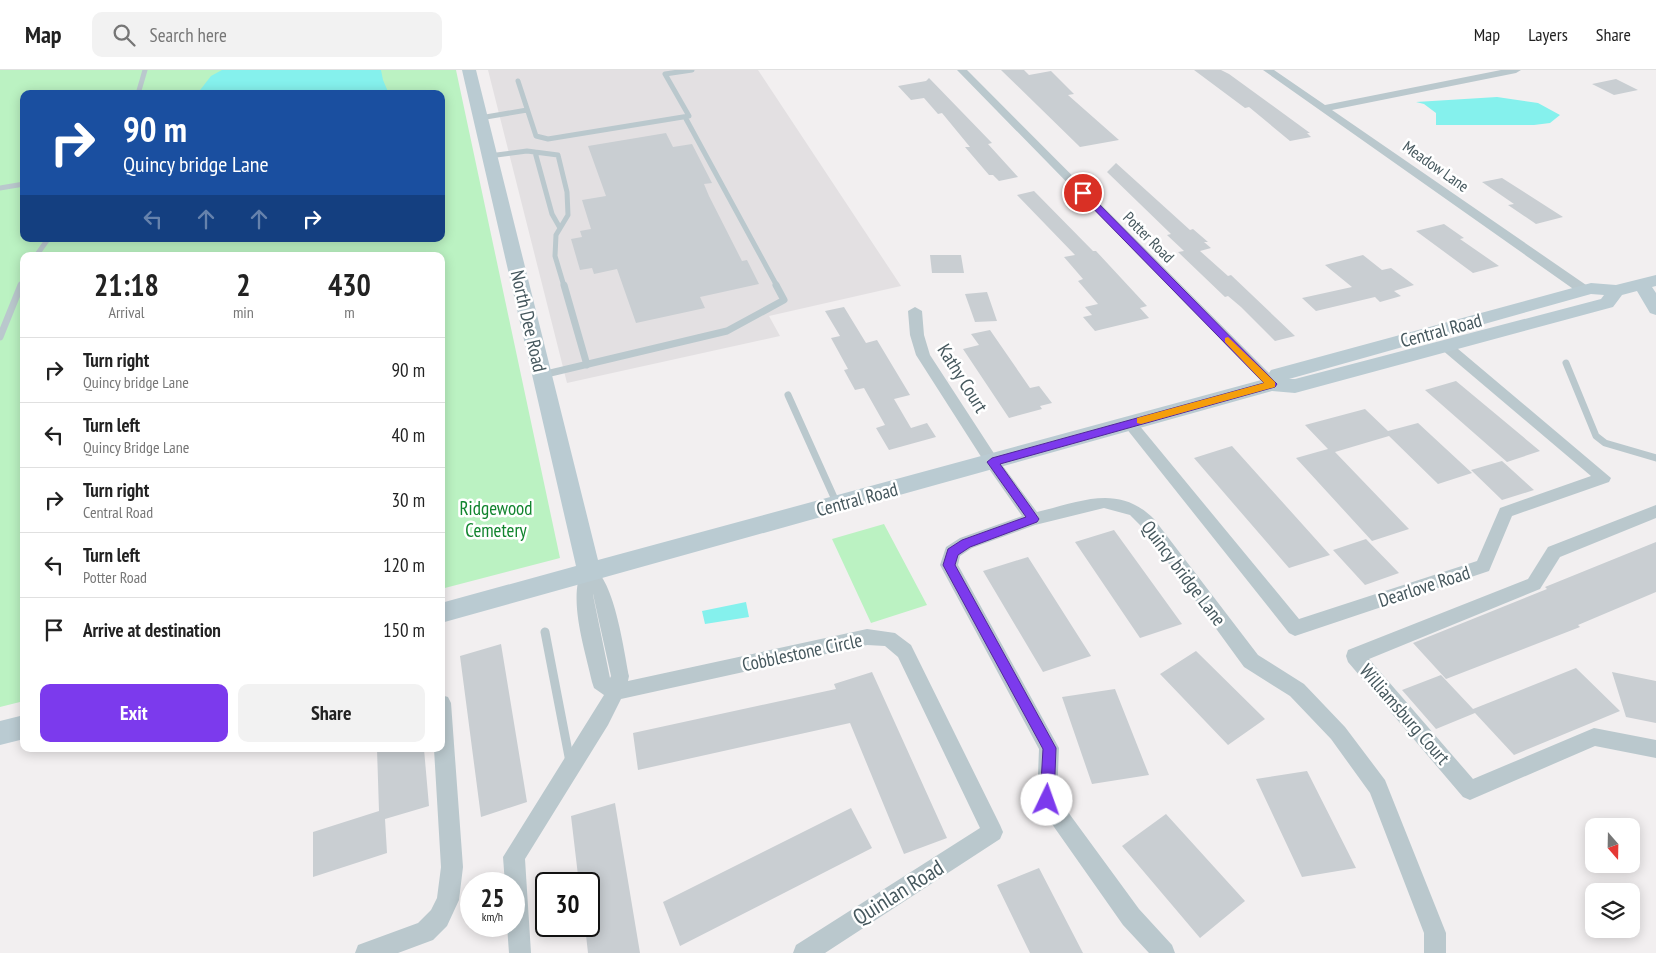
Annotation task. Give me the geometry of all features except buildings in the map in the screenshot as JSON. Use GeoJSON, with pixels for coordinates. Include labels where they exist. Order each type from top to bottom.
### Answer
{"type":"FeatureCollection","features":[{"type":"Feature","properties":{"kind":"main road","name":"North Dee Road"},"geometry":{"type":"LineString","coordinates":[[469,70],[589,572]]}},
{"type":"Feature","properties":{"kind":"main road","name":"Central Road"},"geometry":{"type":"LineString","coordinates":[[1272,384],[1278,375],[1591,288],[1616,291],[1649,282]]}},
{"type":"Feature","properties":{"kind":"main road"},"geometry":{"type":"LineString","coordinates":[[1649,282],[1656,308]]}},
{"type":"Feature","properties":{"kind":"main road","name":"Central Road"},"geometry":{"type":"LineString","coordinates":[[445,612],[1272,384],[1295,386],[1607,303],[1616,291]]}},
{"type":"Feature","properties":{"kind":"main road"},"geometry":{"type":"LineString","coordinates":[[0,733],[20,728]]}},
{"type":"Feature","properties":{"kind":"street","name":"Potter Road"},"geometry":{"type":"LineString","coordinates":[[962,70],[1272,384]]}},
{"type":"Feature","properties":{"kind":"street","name":"Meadow Lane"},"geometry":{"type":"LineString","coordinates":[[1268,70],[1584,290]]}},
{"type":"Feature","properties":{"kind":"street"},"geometry":{"type":"LineString","coordinates":[[1324,108],[1516,70]]}},
{"type":"Feature","properties":{"kind":"street","name":"Kathy Court"},"geometry":{"type":"LineString","coordinates":[[915,311],[917,335],[923,355],[992,462]]}},
{"type":"Feature","properties":{"kind":"street","name":"Dearlove Road"},"geometry":{"type":"LineString","coordinates":[[1130,423],[1295,628],[1483,566],[1506,512],[1603,478],[1446,346]]}},
{"type":"Feature","properties":{"kind":"street"},"geometry":{"type":"LineString","coordinates":[[992,462],[1033,519]]}},
{"type":"Feature","properties":{"kind":"street","name":"Quincy bridge Lane"},"geometry":{"type":"LineString","coordinates":[[1164,953],[1131,917],[1047,800],[1050,748],[949,565],[952,552],[966,543],[1033,519],[1104,502],[1135,510],[1148,523],[1251,661],[1297,690],[1338,733],[1378,787],[1435,933],[1435,953]]}},
{"type":"Feature","properties":{"kind":"street","name":"Williamsburg Court"},"geometry":{"type":"LineString","coordinates":[[1656,511],[1554,552],[1534,584],[1355,656],[1470,790],[1594,737],[1656,749]]}},
{"type":"Feature","properties":{"kind":"street"},"geometry":{"type":"LineString","coordinates":[[520,953],[514,857],[571,769],[615,692],[601,682],[584,595],[589,572]]}},
{"type":"Feature","properties":{"kind":"street","name":"Cobblestone Circle"},"geometry":{"type":"LineString","coordinates":[[615,692],[867,637],[889,638],[905,651],[992,832]]}},
{"type":"Feature","properties":{"kind":"street"},"geometry":{"type":"LineString","coordinates":[[366,953],[425,932],[440,918],[448,900],[452,868],[444,752]]}},
{"type":"Feature","properties":{"kind":"street","name":"Quinlan Road"},"geometry":{"type":"LineString","coordinates":[[804,953],[992,832]]}},
{"type":"Feature","properties":{"kind":"lane"},"geometry":{"type":"LineString","coordinates":[[139,90],[145,70]]}},
{"type":"Feature","properties":{"kind":"lane"},"geometry":{"type":"LineString","coordinates":[[518,81],[536,136],[548,139],[689,116],[665,74],[692,70]]}},
{"type":"Feature","properties":{"kind":"lane"},"geometry":{"type":"LineString","coordinates":[[480,118],[527,110]]}},
{"type":"Feature","properties":{"kind":"lane"},"geometry":{"type":"LineString","coordinates":[[542,375],[728,331],[784,300],[685,117]]}},
{"type":"Feature","properties":{"kind":"lane"},"geometry":{"type":"LineString","coordinates":[[490,156],[535,152],[558,155],[567,192],[568,215],[556,235],[555,256],[587,364]]}},
{"type":"Feature","properties":{"kind":"lane"},"geometry":{"type":"LineString","coordinates":[[535,152],[552,214],[560,228]]}},
{"type":"Feature","properties":{"kind":"lane"},"geometry":{"type":"LineString","coordinates":[[0,188],[20,185]]}},
{"type":"Feature","properties":{"kind":"lane"},"geometry":{"type":"LineString","coordinates":[[0,337],[20,288]]}},
{"type":"Feature","properties":{"kind":"lane"},"geometry":{"type":"LineString","coordinates":[[1566,363],[1596,436],[1605,443],[1656,458]]}},
{"type":"Feature","properties":{"kind":"lane"},"geometry":{"type":"LineString","coordinates":[[788,396],[837,504]]}},
{"type":"Feature","properties":{"kind":"lane"},"geometry":{"type":"LineString","coordinates":[[545,632],[571,769]]}},
{"type":"Feature","properties":{"kind":"shaded area"},"geometry":{"type":"Polygon","coordinates":[[[488,70],[758,70],[901,286],[769,316],[780,336],[567,383],[488,70]]]}},
{"type":"Feature","properties":{"kind":"green space","name":"Ridgewood Cemetery"},"geometry":{"type":"Polygon","coordinates":[[[0,70],[456,70],[560,558],[445,588],[445,252],[20,252],[20,702],[0,707],[0,70]]]}},
{"type":"Feature","properties":{"kind":"green space"},"geometry":{"type":"Polygon","coordinates":[[[884,524],[927,605],[871,623],[832,539],[884,524]]]}},
{"type":"Feature","properties":{"kind":"water"},"geometry":{"type":"Polygon","coordinates":[[[222,70],[381,70],[387,90],[200,90],[211,76],[222,70]]]}},
{"type":"Feature","properties":{"kind":"water"},"geometry":{"type":"Polygon","coordinates":[[[1497,97],[1538,103],[1560,115],[1550,123],[1534,125],[1436,125],[1436,113],[1424,104],[1416,102],[1497,97]]]}},
{"type":"Feature","properties":{"kind":"water"},"geometry":{"type":"Polygon","coordinates":[[[746,602],[749,617],[705,624],[702,611],[746,602]]]}},
{"type":"Feature","properties":{"kind":"slow traffic"},"geometry":{"type":"LineString","coordinates":[[1141,420],[1272,384],[1228,340]]}},
{"type":"Feature","properties":{"kind":"route"},"geometry":{"type":"LineString","coordinates":[[1047,800],[1050,748],[949,565],[952,552],[966,543],[1033,519],[992,462],[1272,384],[1083,193]]}}]}
